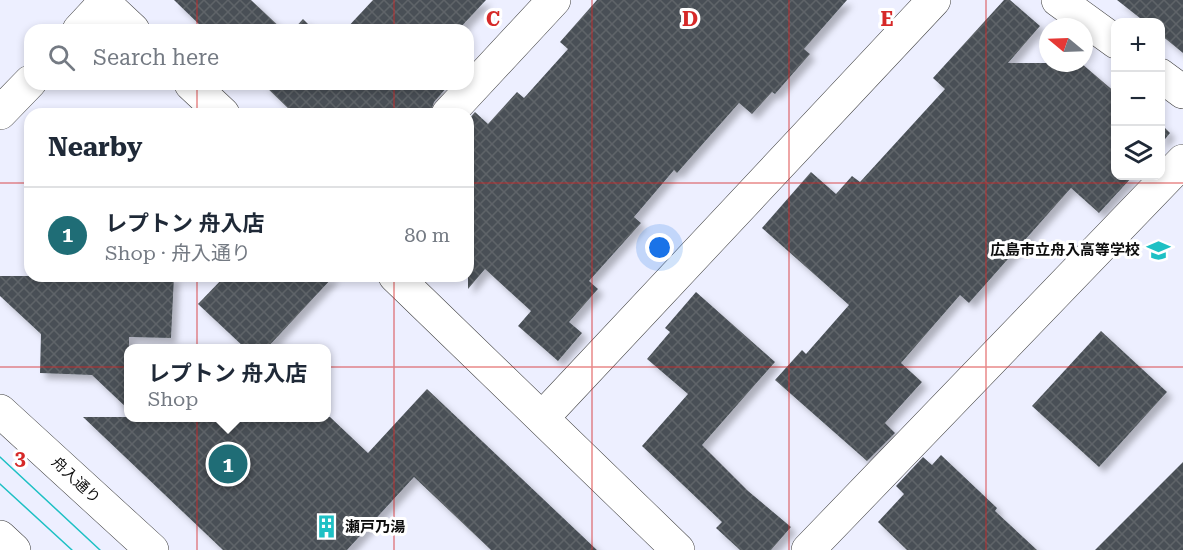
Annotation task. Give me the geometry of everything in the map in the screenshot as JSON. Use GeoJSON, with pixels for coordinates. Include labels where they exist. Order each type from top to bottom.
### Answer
{"type":"FeatureCollection","features":[{"type":"Feature","properties":{"kind":"street"},"geometry":{"type":"LineString","coordinates":[[474,86],[554,0]]}},
{"type":"Feature","properties":{"kind":"street"},"geometry":{"type":"LineString","coordinates":[[543,417],[934,0]]}},
{"type":"Feature","properties":{"kind":"street"},"geometry":{"type":"LineString","coordinates":[[1058,0],[1111,38]]}},
{"type":"Feature","properties":{"kind":"street"},"geometry":{"type":"LineString","coordinates":[[84,24],[104,1],[127,24]]}},
{"type":"Feature","properties":{"kind":"street"},"geometry":{"type":"LineString","coordinates":[[1165,78],[1183,92]]}},
{"type":"Feature","properties":{"kind":"street"},"geometry":{"type":"LineString","coordinates":[[0,113],[24,88]]}},
{"type":"Feature","properties":{"kind":"street"},"geometry":{"type":"LineString","coordinates":[[197,90],[217,108]]}},
{"type":"Feature","properties":{"kind":"street"},"geometry":{"type":"LineString","coordinates":[[454,108],[470,90]]}},
{"type":"Feature","properties":{"kind":"street"},"geometry":{"type":"LineString","coordinates":[[808,550],[1183,160]]}},
{"type":"Feature","properties":{"kind":"street"},"geometry":{"type":"LineString","coordinates":[[401,282],[678,550]]}},
{"type":"Feature","properties":{"kind":"street","name":"舟入通り"},"geometry":{"type":"LineString","coordinates":[[0,411],[152,550]]}},
{"type":"Feature","properties":{"kind":"street"},"geometry":{"type":"LineString","coordinates":[[0,537],[14,550]]}},
{"type":"Feature","properties":{"kind":"building"},"geometry":{"type":"Polygon","coordinates":[[[174,0],[251,0],[277,24],[199,24],[174,0]]]}},
{"type":"Feature","properties":{"kind":"building"},"geometry":{"type":"Polygon","coordinates":[[[373,0],[486,0],[464,24],[351,24],[373,0]]]}},
{"type":"Feature","properties":{"kind":"building"},"geometry":{"type":"Polygon","coordinates":[[[597,0],[847,0],[804,49],[810,54],[775,94],[772,92],[752,114],[739,103],[677,173],[674,170],[634,217],[641,223],[589,281],[598,289],[569,322],[582,333],[558,361],[518,326],[531,311],[485,269],[474,282],[474,113],[488,124],[517,92],[524,98],[568,49],[560,42],[597,0]]]}},
{"type":"Feature","properties":{"kind":"building"},"geometry":{"type":"Polygon","coordinates":[[[1004,0],[1010,0],[1039,27],[1008,63],[1039,63],[1039,72],[1092,72],[1111,89],[1111,180],[1129,180],[1099,213],[1071,188],[969,303],[960,295],[901,363],[922,382],[885,423],[895,433],[867,461],[775,380],[802,350],[806,354],[849,305],[762,228],[811,172],[836,194],[852,176],[860,182],[945,89],[933,78],[1004,0]]]}},
{"type":"Feature","properties":{"kind":"building"},"geometry":{"type":"Polygon","coordinates":[[[1117,0],[1183,0],[1183,53],[1165,38],[1165,18],[1140,18],[1117,0]]]}},
{"type":"Feature","properties":{"kind":"building"},"geometry":{"type":"Polygon","coordinates":[[[303,19],[308,24],[298,24],[303,19]]]}},
{"type":"Feature","properties":{"kind":"building"},"geometry":{"type":"Polygon","coordinates":[[[269,90],[444,90],[432,108],[288,108],[269,90]]]}},
{"type":"Feature","properties":{"kind":"building"},"geometry":{"type":"Polygon","coordinates":[[[1165,128],[1170,133],[1165,139],[1165,128]]]}},
{"type":"Feature","properties":{"kind":"building"},"geometry":{"type":"Polygon","coordinates":[[[0,276],[24,276],[24,282],[174,282],[171,338],[129,337],[129,344],[124,344],[124,405],[92,375],[40,373],[41,334],[0,296],[0,276]]]}},
{"type":"Feature","properties":{"kind":"building"},"geometry":{"type":"Polygon","coordinates":[[[219,282],[328,282],[271,344],[241,344],[198,304],[219,282]]]}},
{"type":"Feature","properties":{"kind":"building"},"geometry":{"type":"Polygon","coordinates":[[[696,292],[775,362],[702,445],[748,491],[791,527],[771,550],[740,550],[716,528],[722,522],[642,446],[688,394],[647,359],[670,332],[665,328],[696,292]]]}},
{"type":"Feature","properties":{"kind":"building"},"geometry":{"type":"Polygon","coordinates":[[[1101,331],[1167,392],[1099,467],[1032,406],[1101,331]]]}},
{"type":"Feature","properties":{"kind":"building"},"geometry":{"type":"Polygon","coordinates":[[[427,389],[597,550],[491,550],[414,477],[347,550],[223,550],[83,417],[124,417],[124,422],[331,422],[331,418],[368,453],[427,389]]]}},
{"type":"Feature","properties":{"kind":"building"},"geometry":{"type":"Polygon","coordinates":[[[941,455],[997,508],[995,511],[1037,550],[907,550],[878,522],[904,494],[896,486],[923,457],[932,465],[941,455]]]}},
{"type":"Feature","properties":{"kind":"building"},"geometry":{"type":"Polygon","coordinates":[[[1183,462],[1183,550],[1095,550],[1183,462]]]}},
{"type":"Feature","properties":{"kind":"tram line"},"geometry":{"type":"LineString","coordinates":[[0,457],[100,550]]}},
{"type":"Feature","properties":{"kind":"tram line"},"geometry":{"type":"LineString","coordinates":[[0,484],[72,550]]}},
{"type":"Feature","properties":{"kind":"place","name":"広島市立舟入高等学校"},"geometry":{"type":"Point","coordinates":[1158,250]}},
{"type":"Feature","properties":{"kind":"place","name":"レプトン 舟入店"},"geometry":{"type":"Point","coordinates":[228,464]}},
{"type":"Feature","properties":{"kind":"place","name":"瀬戸乃湯"},"geometry":{"type":"Point","coordinates":[327,527]}}]}
